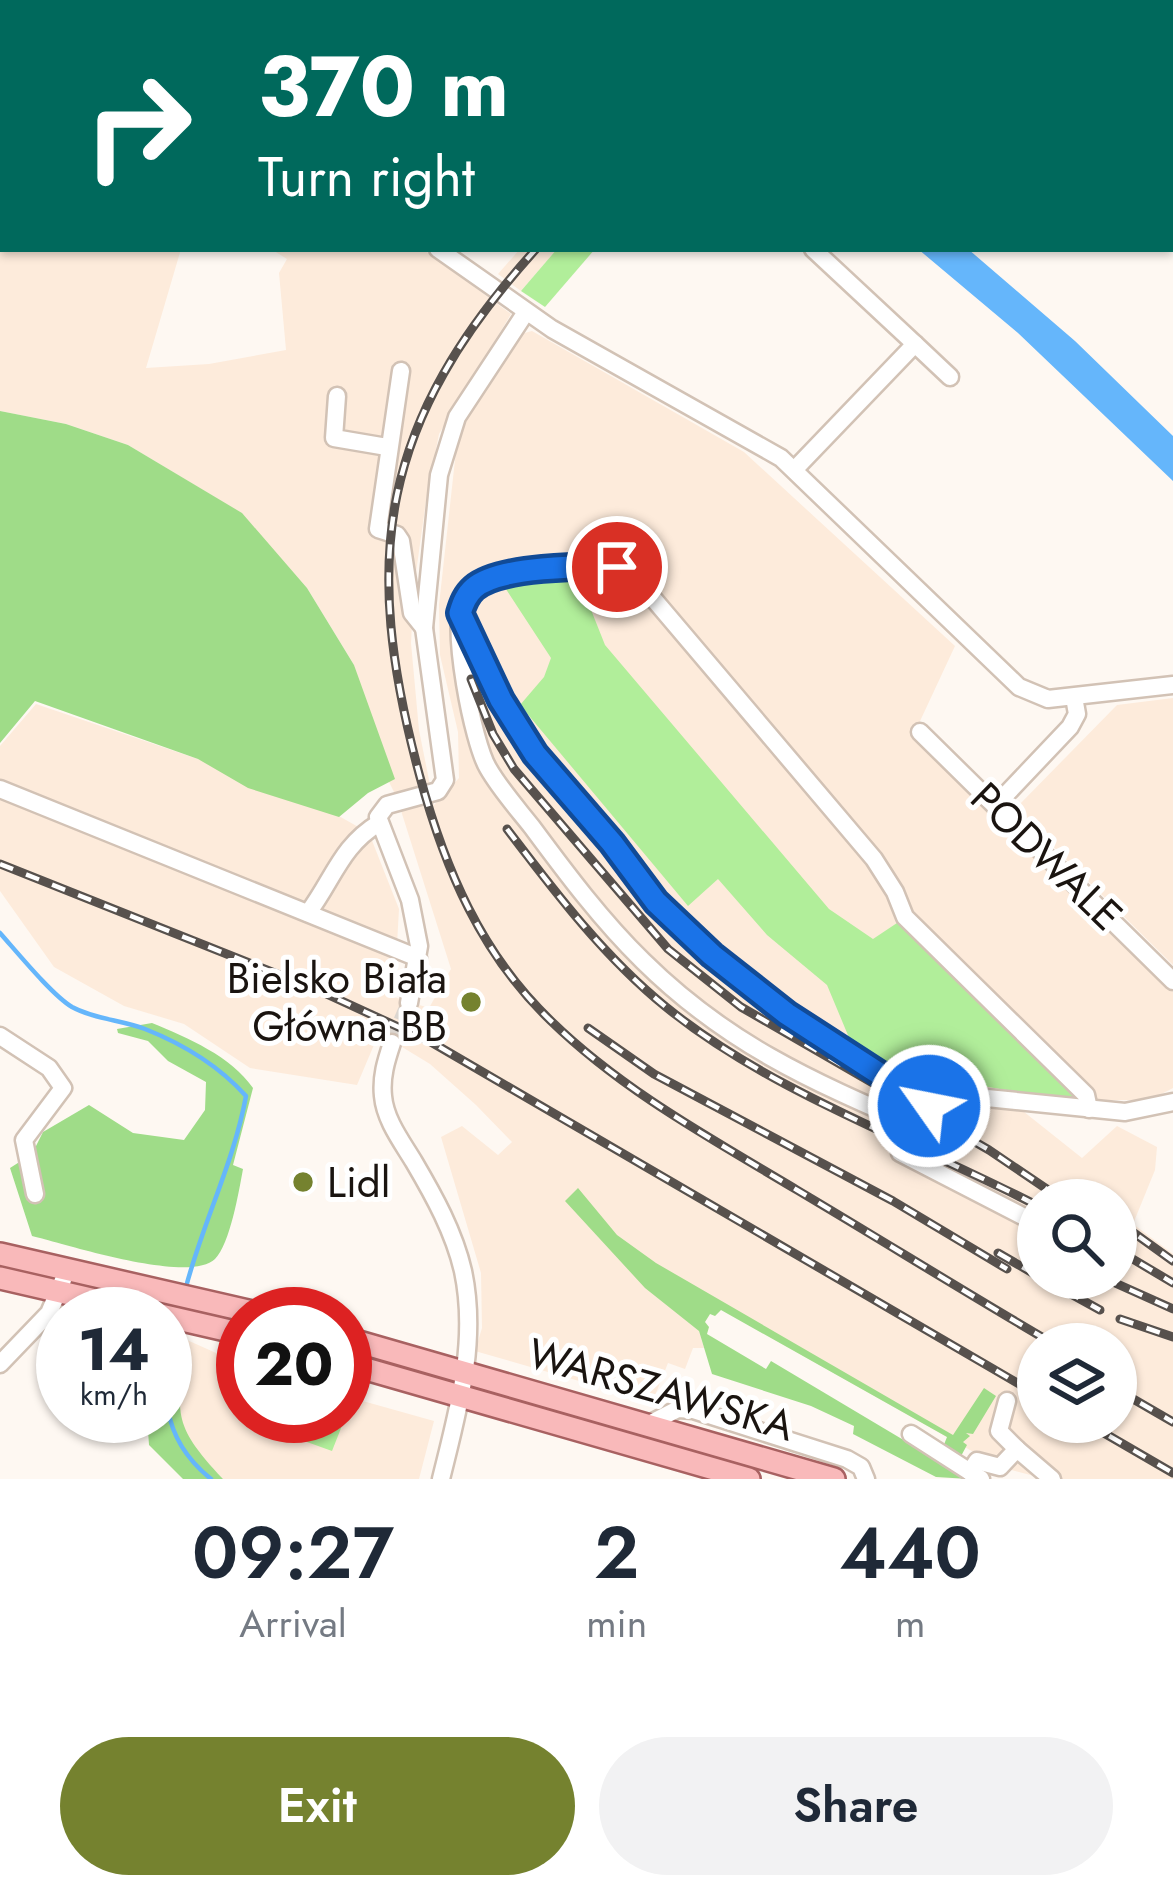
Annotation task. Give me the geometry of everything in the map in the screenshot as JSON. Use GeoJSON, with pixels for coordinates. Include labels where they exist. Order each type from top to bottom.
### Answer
{"type":"FeatureCollection","features":[{"type":"Feature","properties":{"kind":"main road"},"geometry":{"type":"LineString","coordinates":[[0,1254],[125,1287]]}},
{"type":"Feature","properties":{"kind":"main road"},"geometry":{"type":"LineString","coordinates":[[0,1278],[39,1287]]}},
{"type":"Feature","properties":{"kind":"main road","name":"WARSZAWSKA"},"geometry":{"type":"LineString","coordinates":[[372,1346],[800,1474],[827,1478]]}},
{"type":"Feature","properties":{"kind":"main road","name":"WARSZAWSKA"},"geometry":{"type":"LineString","coordinates":[[372,1371],[749,1479]]}},
{"type":"Feature","properties":{"kind":"street"},"geometry":{"type":"LineString","coordinates":[[442,252],[526,312],[746,435],[795,470],[1033,696],[1074,697],[1173,685]]}},
{"type":"Feature","properties":{"kind":"street"},"geometry":{"type":"LineString","coordinates":[[817,252],[950,377]]}},
{"type":"Feature","properties":{"kind":"street"},"geometry":{"type":"LineString","coordinates":[[409,1003],[419,946],[410,900],[379,823],[381,810],[443,786],[424,628],[436,497],[448,437],[488,365],[526,312]]}},
{"type":"Feature","properties":{"kind":"street"},"geometry":{"type":"LineString","coordinates":[[795,470],[915,344]]}},
{"type":"Feature","properties":{"kind":"street"},"geometry":{"type":"LineString","coordinates":[[401,371],[378,529],[398,535],[401,541],[412,613],[424,628]]}},
{"type":"Feature","properties":{"kind":"street"},"geometry":{"type":"LineString","coordinates":[[337,396],[334,438],[387,447]]}},
{"type":"Feature","properties":{"kind":"street"},"geometry":{"type":"LineString","coordinates":[[914,1126],[817,1083],[734,1038],[640,959],[567,874],[485,765],[460,667],[460,613],[476,585],[495,576],[590,566],[629,570],[874,859],[905,917],[1086,1095],[1089,1109]]}},
{"type":"Feature","properties":{"kind":"street"},"geometry":{"type":"LineString","coordinates":[[460,613],[501,700],[535,754],[656,902],[712,955],[787,1014],[929,1106]]}},
{"type":"Feature","properties":{"kind":"street"},"geometry":{"type":"LineString","coordinates":[[429,674],[460,667]]}},
{"type":"Feature","properties":{"kind":"street"},"geometry":{"type":"LineString","coordinates":[[995,806],[1070,727],[1077,714],[1074,697]]}},
{"type":"Feature","properties":{"kind":"street","name":"PODWALE"},"geometry":{"type":"LineString","coordinates":[[920,732],[1173,981]]}},
{"type":"Feature","properties":{"kind":"street"},"geometry":{"type":"LineString","coordinates":[[0,789],[418,958]]}},
{"type":"Feature","properties":{"kind":"street"},"geometry":{"type":"LineString","coordinates":[[308,913],[332,880],[349,844],[379,823]]}},
{"type":"Feature","properties":{"kind":"street"},"geometry":{"type":"LineString","coordinates":[[0,1036],[49,1068],[63,1088],[24,1140],[35,1194]]}},
{"type":"Feature","properties":{"kind":"street"},"geometry":{"type":"LineString","coordinates":[[392,1043],[382,1072],[383,1100],[389,1119],[440,1206],[462,1268],[468,1328],[466,1373]]}},
{"type":"Feature","properties":{"kind":"street"},"geometry":{"type":"LineString","coordinates":[[1017,1213],[900,1153],[929,1106],[967,1096],[1125,1112],[1173,1102]]}},
{"type":"Feature","properties":{"kind":"street"},"geometry":{"type":"LineString","coordinates":[[61,1287],[66,1268]]}},
{"type":"Feature","properties":{"kind":"street"},"geometry":{"type":"LineString","coordinates":[[0,1364],[36,1327]]}},
{"type":"Feature","properties":{"kind":"street","name":"WARSZAWSKA"},"geometry":{"type":"LineString","coordinates":[[461,1396],[466,1373]]}},
{"type":"Feature","properties":{"kind":"street"},"geometry":{"type":"LineString","coordinates":[[441,1479],[461,1396]]}},
{"type":"Feature","properties":{"kind":"street"},"geometry":{"type":"LineString","coordinates":[[1007,1401],[995,1434],[1052,1479]]}},
{"type":"Feature","properties":{"kind":"street"},"geometry":{"type":"LineString","coordinates":[[647,1425],[678,1409],[693,1410],[848,1459],[861,1467],[866,1479]]}},
{"type":"Feature","properties":{"kind":"street"},"geometry":{"type":"LineString","coordinates":[[910,1434],[975,1476],[976,1461],[1000,1467],[1017,1449]]}},
{"type":"Feature","properties":{"kind":"shaded area"},"geometry":{"type":"Polygon","coordinates":[[[0,252],[180,252],[146,368],[209,364],[286,350],[279,273],[287,259],[276,252],[427,252],[511,314],[439,434],[426,501],[411,643],[419,730],[434,805],[459,778],[458,732],[440,655],[439,605],[458,433],[517,335],[532,331],[744,452],[955,646],[914,734],[1173,992],[1173,1088],[1150,1100],[1097,1100],[1090,1086],[923,929],[986,1065],[1008,1099],[1082,1158],[1117,1126],[1157,1147],[1155,1170],[1137,1214],[1137,1179],[1017,1179],[1017,1299],[1137,1299],[1137,1227],[1173,1254],[1173,1479],[1046,1479],[1000,1467],[715,1306],[699,1331],[704,1348],[693,1348],[685,1369],[668,1363],[654,1398],[634,1390],[631,1396],[475,1351],[482,1328],[481,1273],[441,1137],[462,1126],[498,1155],[512,1142],[476,1105],[430,1064],[379,1033],[357,1085],[250,1068],[184,1024],[124,1006],[54,967],[0,891],[0,746],[36,704],[298,793],[369,833],[399,909],[394,997],[429,1008],[451,969],[397,798],[385,774],[354,665],[307,588],[241,513],[128,445],[66,424],[0,411],[0,252]]]}},
{"type":"Feature","properties":{"kind":"shaded area"},"geometry":{"type":"Polygon","coordinates":[[[517,252],[554,252],[521,291],[498,274],[517,252]]]}},
{"type":"Feature","properties":{"kind":"shaded area"},"geometry":{"type":"Polygon","coordinates":[[[1173,698],[1173,965],[1015,809],[1117,705],[1173,698]]]}},
{"type":"Feature","properties":{"kind":"shaded area"},"geometry":{"type":"Polygon","coordinates":[[[192,1342],[216,1353],[216,1443],[372,1443],[372,1404],[434,1421],[419,1479],[223,1479],[190,1444],[192,1342]]]}},
{"type":"Feature","properties":{"kind":"green space"},"geometry":{"type":"Polygon","coordinates":[[[554,252],[592,252],[545,307],[521,291],[554,252]]]}},
{"type":"Feature","properties":{"kind":"green space"},"geometry":{"type":"Polygon","coordinates":[[[0,411],[66,424],[128,445],[242,513],[307,588],[354,665],[395,779],[339,817],[248,788],[198,759],[35,701],[0,743],[0,411]]]}},
{"type":"Feature","properties":{"kind":"green space"},"geometry":{"type":"Polygon","coordinates":[[[578,577],[605,645],[829,909],[873,939],[900,921],[980,1004],[1076,1091],[1078,1102],[970,1084],[927,1090],[903,1080],[850,1040],[827,985],[767,935],[718,879],[688,906],[520,705],[544,677],[551,658],[500,580],[578,577]]]}},
{"type":"Feature","properties":{"kind":"green space"},"geometry":{"type":"Polygon","coordinates":[[[152,1023],[221,1057],[253,1088],[233,1165],[243,1169],[229,1230],[215,1259],[201,1266],[155,1265],[32,1236],[10,1168],[32,1154],[43,1132],[89,1105],[133,1133],[184,1140],[205,1110],[206,1082],[168,1061],[148,1041],[117,1029],[152,1023]]]}},
{"type":"Feature","properties":{"kind":"green space"},"geometry":{"type":"Polygon","coordinates":[[[578,1188],[617,1235],[656,1263],[953,1435],[984,1388],[996,1396],[973,1434],[966,1433],[970,1436],[963,1442],[967,1445],[960,1458],[943,1447],[947,1437],[721,1310],[705,1322],[707,1334],[766,1369],[771,1361],[969,1479],[936,1477],[853,1434],[854,1426],[811,1406],[712,1374],[699,1331],[645,1288],[565,1201],[578,1188]]]}},
{"type":"Feature","properties":{"kind":"green space"},"geometry":{"type":"Polygon","coordinates":[[[192,1440],[223,1479],[183,1479],[149,1445],[192,1440]]]}},
{"type":"Feature","properties":{"kind":"green space"},"geometry":{"type":"Polygon","coordinates":[[[310,1443],[335,1443],[332,1451],[310,1443]]]}},
{"type":"Feature","properties":{"kind":"water"},"geometry":{"type":"Polygon","coordinates":[[[922,252],[971,252],[1075,341],[1173,436],[1173,481],[1018,333],[922,252]]]}},
{"type":"Feature","properties":{"kind":"waterway"},"geometry":{"type":"LineString","coordinates":[[0,933],[72,1007],[173,1042],[212,1066],[246,1096],[186,1287]]}},
{"type":"Feature","properties":{"kind":"waterway"},"geometry":{"type":"LineString","coordinates":[[180,1443],[211,1479]]}},
{"type":"Feature","properties":{"kind":"tunnel"},"geometry":{"type":"LineString","coordinates":[[392,1043],[409,1003]]}},
{"type":"Feature","properties":{"kind":"railway"},"geometry":{"type":"LineString","coordinates":[[534,252],[484,312],[444,373],[415,434],[397,495],[389,558],[391,626],[401,698],[430,811],[454,877],[485,939],[526,995],[608,1070],[701,1133],[1019,1323]]}},
{"type":"Feature","properties":{"kind":"railway"},"geometry":{"type":"LineString","coordinates":[[471,679],[493,734],[514,769],[668,949],[741,1007],[1032,1179]]}},
{"type":"Feature","properties":{"kind":"railway"},"geometry":{"type":"LineString","coordinates":[[507,829],[622,967],[707,1038],[798,1091],[1017,1196]]}},
{"type":"Feature","properties":{"kind":"railway"},"geometry":{"type":"LineString","coordinates":[[0,864],[320,991],[431,1042],[1017,1383]]}},
{"type":"Feature","properties":{"kind":"railway"},"geometry":{"type":"LineString","coordinates":[[588,1028],[654,1074],[893,1201],[1007,1269]]}},
{"type":"Feature","properties":{"kind":"railway"},"geometry":{"type":"LineString","coordinates":[[1137,1235],[1173,1261]]}},
{"type":"Feature","properties":{"kind":"railway"},"geometry":{"type":"LineString","coordinates":[[998,1253],[1017,1264]]}},
{"type":"Feature","properties":{"kind":"railway"},"geometry":{"type":"LineString","coordinates":[[1137,1262],[1173,1283]]}},
{"type":"Feature","properties":{"kind":"railway"},"geometry":{"type":"LineString","coordinates":[[1137,1293],[1173,1309]]}},
{"type":"Feature","properties":{"kind":"railway"},"geometry":{"type":"LineString","coordinates":[[1080,1299],[1100,1310]]}},
{"type":"Feature","properties":{"kind":"railway"},"geometry":{"type":"LineString","coordinates":[[1120,1319],[1173,1337]]}},
{"type":"Feature","properties":{"kind":"railway"},"geometry":{"type":"LineString","coordinates":[[1137,1401],[1173,1422]]}},
{"type":"Feature","properties":{"kind":"railway"},"geometry":{"type":"LineString","coordinates":[[1121,1443],[1173,1473]]}},
{"type":"Feature","properties":{"kind":"place","name":"Bielsko Biała Główna BB"},"geometry":{"type":"Point","coordinates":[471,1002]}},
{"type":"Feature","properties":{"kind":"place","name":"Lidl"},"geometry":{"type":"Point","coordinates":[303,1182]}},
{"type":"Feature","properties":{"kind":"route"},"geometry":{"type":"LineString","coordinates":[[617,567],[495,576],[476,585],[460,613],[501,700],[535,754],[656,902],[684,929],[787,1014],[929,1106]]}}]}
